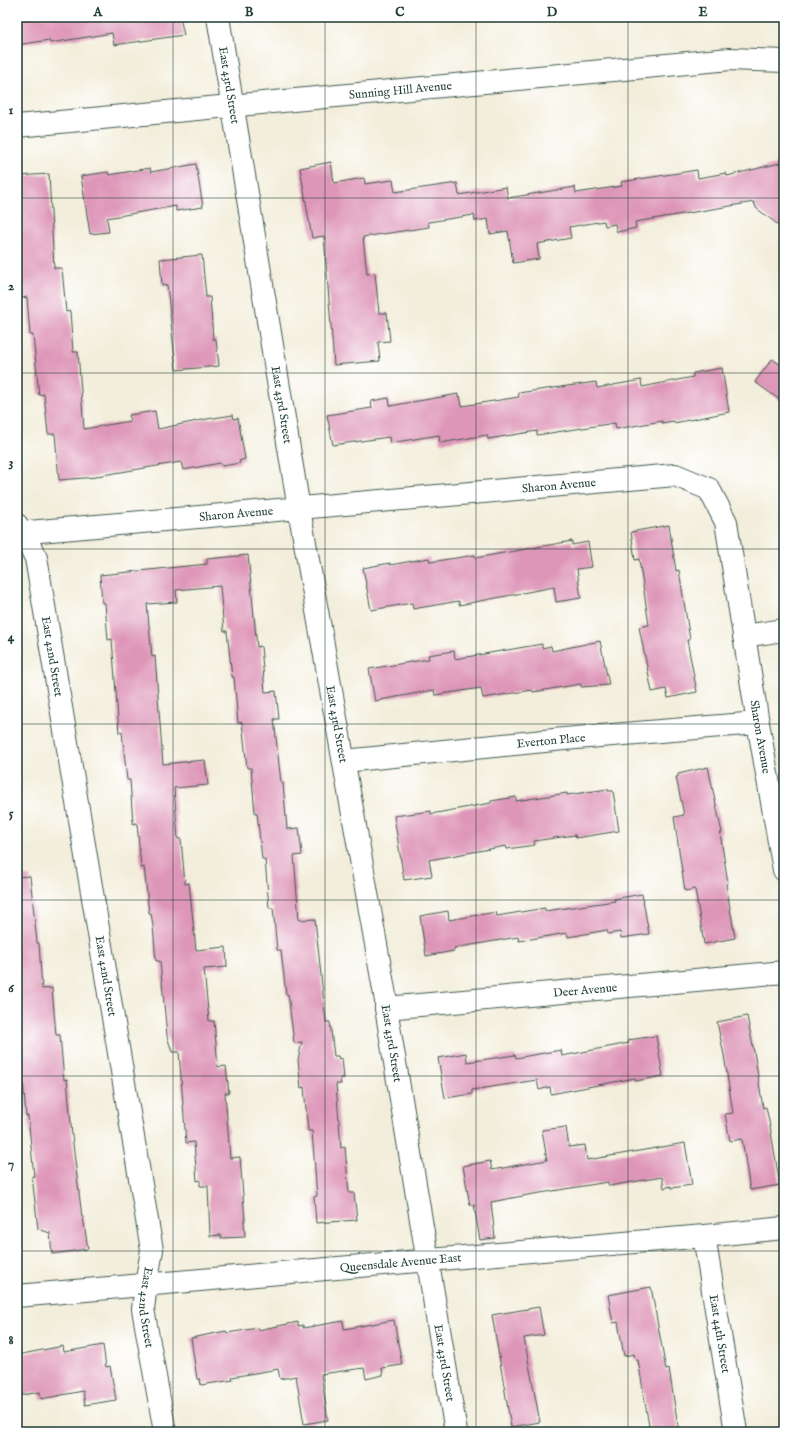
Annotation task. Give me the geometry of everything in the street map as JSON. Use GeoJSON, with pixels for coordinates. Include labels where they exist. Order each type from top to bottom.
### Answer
{"type":"FeatureCollection","features":[{"type":"Feature","properties":{"kind":"street","name":"East 43rd Street"},"geometry":{"type":"LineString","coordinates":[[218,17],[299,509],[386,1001],[456,1432]]}},
{"type":"Feature","properties":{"kind":"street","name":"Sunning Hill Avenue"},"geometry":{"type":"LineString","coordinates":[[17,126],[730,60],[784,61]]}},
{"type":"Feature","properties":{"kind":"street","name":"Sharon Avenue"},"geometry":{"type":"LineString","coordinates":[[19,530],[299,509],[675,475],[710,489],[726,522],[758,723],[784,870]]}},
{"type":"Feature","properties":{"kind":"street","name":"East 42nd Street"},"geometry":{"type":"LineString","coordinates":[[19,530],[36,558],[152,1250],[143,1310],[165,1432]]}},
{"type":"Feature","properties":{"kind":"street"},"geometry":{"type":"LineString","coordinates":[[744,636],[784,630]]}},
{"type":"Feature","properties":{"kind":"street","name":"Everton Place"},"geometry":{"type":"LineString","coordinates":[[344,762],[564,739],[758,723]]}},
{"type":"Feature","properties":{"kind":"street","name":"Deer Avenue"},"geometry":{"type":"LineString","coordinates":[[386,1008],[784,972]]}},
{"type":"Feature","properties":{"kind":"street","name":"Queensdale Avenue East"},"geometry":{"type":"LineString","coordinates":[[17,1296],[784,1228]]}},
{"type":"Feature","properties":{"kind":"street","name":"East 44th Street"},"geometry":{"type":"LineString","coordinates":[[704,1236],[736,1432]]}},
{"type":"Feature","properties":{"kind":"building"},"geometry":{"type":"Polygon","coordinates":[[[17,17],[180,17],[184,35],[114,45],[112,33],[50,43],[49,40],[17,45],[17,17]]]}},
{"type":"Feature","properties":{"kind":"building"},"geometry":{"type":"Polygon","coordinates":[[[331,162],[334,183],[364,178],[365,184],[393,180],[395,192],[457,183],[459,195],[506,187],[508,198],[575,187],[576,193],[622,186],[621,182],[697,170],[698,178],[726,173],[727,176],[784,162],[784,229],[756,208],[754,202],[635,222],[636,228],[617,232],[615,224],[605,226],[604,221],[569,227],[571,238],[537,244],[539,259],[513,263],[508,231],[490,234],[488,219],[475,221],[474,215],[428,222],[429,227],[363,237],[367,274],[375,273],[379,313],[387,313],[390,341],[378,342],[380,361],[334,365],[324,236],[312,238],[300,168],[331,162]]]}},
{"type":"Feature","properties":{"kind":"building"},"geometry":{"type":"Polygon","coordinates":[[[196,164],[203,207],[176,211],[176,206],[107,218],[109,232],[90,234],[81,176],[108,172],[109,175],[150,168],[151,172],[196,164]]]}},
{"type":"Feature","properties":{"kind":"building"},"geometry":{"type":"Polygon","coordinates":[[[49,174],[54,268],[62,268],[66,312],[70,311],[73,352],[78,352],[84,429],[130,421],[129,415],[155,411],[158,429],[233,415],[234,419],[238,418],[245,459],[239,461],[240,463],[222,466],[220,463],[183,470],[181,462],[97,477],[59,480],[55,434],[48,434],[44,394],[39,395],[33,335],[30,335],[27,297],[22,298],[17,212],[17,176],[49,174]]]}},
{"type":"Feature","properties":{"kind":"building"},"geometry":{"type":"Polygon","coordinates":[[[202,255],[206,297],[210,297],[213,339],[216,339],[219,366],[176,370],[167,285],[162,286],[160,259],[202,255]]]}},
{"type":"Feature","properties":{"kind":"building"},"geometry":{"type":"Polygon","coordinates":[[[772,359],[784,367],[784,403],[755,382],[772,359]]]}},
{"type":"Feature","properties":{"kind":"building"},"geometry":{"type":"Polygon","coordinates":[[[722,368],[729,412],[674,423],[674,421],[662,423],[662,421],[616,429],[615,423],[537,435],[537,431],[488,439],[487,435],[440,443],[439,435],[390,443],[389,437],[333,445],[327,415],[372,408],[371,401],[389,398],[390,406],[458,394],[458,397],[460,396],[462,406],[519,397],[518,393],[596,382],[597,388],[641,380],[642,387],[693,377],[693,373],[722,368]]]}},
{"type":"Feature","properties":{"kind":"building"},"geometry":{"type":"Polygon","coordinates":[[[669,525],[676,571],[679,570],[690,640],[687,640],[697,692],[668,698],[666,689],[652,692],[639,627],[649,625],[639,559],[635,560],[631,532],[669,525]]]}},
{"type":"Feature","properties":{"kind":"building"},"geometry":{"type":"Polygon","coordinates":[[[572,541],[572,545],[588,542],[592,567],[577,569],[581,598],[556,602],[554,587],[459,605],[459,601],[413,609],[412,603],[371,610],[363,568],[429,558],[430,562],[475,555],[475,558],[572,541]]]}},
{"type":"Feature","properties":{"kind":"building"},"geometry":{"type":"Polygon","coordinates":[[[248,555],[257,647],[261,646],[265,692],[276,691],[279,719],[274,719],[281,783],[283,783],[287,829],[299,828],[302,855],[294,856],[299,920],[315,919],[326,1022],[330,1022],[334,1056],[338,1056],[339,1059],[342,1058],[344,1078],[340,1078],[341,1084],[336,1084],[341,1148],[345,1147],[349,1193],[354,1193],[357,1220],[316,1223],[314,1197],[317,1196],[312,1131],[308,1131],[304,1087],[301,1088],[298,1060],[302,1042],[294,1043],[288,994],[286,995],[281,950],[277,950],[273,908],[269,908],[265,859],[262,859],[257,813],[255,813],[251,768],[247,768],[242,722],[238,723],[234,677],[232,677],[227,631],[224,631],[220,586],[176,590],[177,602],[147,604],[152,657],[155,656],[163,764],[205,760],[208,785],[174,788],[178,839],[181,839],[185,884],[189,883],[196,950],[226,947],[227,967],[204,969],[209,1021],[214,1021],[218,1067],[226,1066],[229,1093],[225,1093],[230,1158],[240,1157],[245,1237],[221,1238],[221,1235],[210,1236],[208,1186],[200,1186],[200,1180],[197,1181],[194,1142],[186,1143],[179,1052],[172,1052],[167,1036],[160,961],[156,961],[153,926],[151,913],[149,913],[144,867],[141,868],[137,823],[133,824],[130,780],[127,780],[122,732],[119,733],[112,639],[108,640],[105,603],[102,603],[100,575],[207,564],[207,559],[248,555]]]}},
{"type":"Feature","properties":{"kind":"building"},"geometry":{"type":"Polygon","coordinates":[[[600,641],[609,685],[581,687],[581,684],[483,698],[481,688],[435,695],[434,690],[375,701],[369,669],[429,659],[428,655],[454,651],[455,659],[542,644],[542,648],[551,646],[552,651],[600,641]]]}},
{"type":"Feature","properties":{"kind":"building"},"geometry":{"type":"Polygon","coordinates":[[[708,767],[722,833],[720,833],[728,883],[726,884],[735,938],[704,944],[695,889],[685,891],[674,817],[684,815],[676,777],[678,777],[678,774],[708,767]]]}},
{"type":"Feature","properties":{"kind":"building"},"geometry":{"type":"Polygon","coordinates":[[[608,789],[608,791],[613,791],[619,831],[576,838],[575,835],[534,841],[535,845],[507,849],[506,846],[429,860],[432,876],[404,880],[394,816],[431,811],[431,814],[516,797],[516,801],[567,793],[567,795],[608,789]]]}},
{"type":"Feature","properties":{"kind":"building"},"geometry":{"type":"Polygon","coordinates":[[[30,876],[37,943],[39,943],[42,989],[52,988],[56,1035],[60,1035],[64,1080],[67,1079],[82,1217],[88,1249],[52,1254],[50,1233],[38,1229],[32,1176],[34,1176],[28,1116],[26,1116],[22,1065],[19,1066],[17,1041],[17,877],[30,876]]]}},
{"type":"Feature","properties":{"kind":"building"},"geometry":{"type":"Polygon","coordinates":[[[642,894],[649,934],[621,938],[620,932],[608,934],[607,930],[568,937],[567,933],[519,941],[518,937],[454,948],[454,951],[426,956],[420,916],[448,911],[449,920],[496,912],[497,916],[545,908],[545,911],[615,901],[614,899],[642,894]]]}},
{"type":"Feature","properties":{"kind":"building"},"geometry":{"type":"Polygon","coordinates":[[[747,1016],[763,1108],[766,1107],[780,1185],[750,1190],[742,1139],[730,1141],[725,1114],[733,1113],[717,1022],[747,1016]]]}},
{"type":"Feature","properties":{"kind":"building"},"geometry":{"type":"Polygon","coordinates":[[[656,1036],[663,1076],[635,1081],[635,1078],[551,1094],[550,1087],[539,1090],[537,1080],[472,1090],[472,1094],[445,1098],[438,1058],[466,1053],[467,1062],[515,1055],[516,1058],[561,1050],[562,1056],[629,1043],[628,1040],[656,1036]]]}},
{"type":"Feature","properties":{"kind":"building"},"geometry":{"type":"Polygon","coordinates":[[[566,1127],[569,1147],[585,1145],[587,1160],[685,1143],[692,1185],[671,1188],[671,1186],[664,1188],[662,1177],[609,1186],[608,1182],[491,1202],[495,1238],[480,1240],[474,1205],[470,1205],[463,1166],[490,1161],[492,1170],[547,1160],[542,1130],[566,1127]]]}},
{"type":"Feature","properties":{"kind":"building"},"geometry":{"type":"Polygon","coordinates":[[[651,1287],[666,1370],[669,1369],[679,1432],[650,1432],[638,1360],[635,1360],[634,1354],[624,1356],[618,1322],[613,1323],[608,1295],[651,1287]]]}},
{"type":"Feature","properties":{"kind":"building"},"geometry":{"type":"Polygon","coordinates":[[[539,1307],[544,1335],[524,1338],[540,1422],[511,1427],[492,1315],[539,1307]]]}},
{"type":"Feature","properties":{"kind":"building"},"geometry":{"type":"Polygon","coordinates":[[[394,1320],[402,1365],[382,1368],[383,1375],[366,1379],[364,1368],[321,1374],[328,1420],[304,1424],[296,1376],[280,1379],[278,1369],[232,1377],[233,1380],[201,1385],[200,1379],[197,1379],[191,1338],[226,1331],[227,1333],[258,1328],[258,1330],[298,1322],[298,1326],[303,1325],[303,1328],[343,1321],[344,1329],[394,1320]]]}},
{"type":"Feature","properties":{"kind":"building"},"geometry":{"type":"Polygon","coordinates":[[[103,1345],[106,1367],[110,1366],[116,1400],[85,1405],[83,1391],[41,1399],[40,1392],[17,1396],[17,1355],[63,1346],[64,1352],[103,1345]]]}}]}
